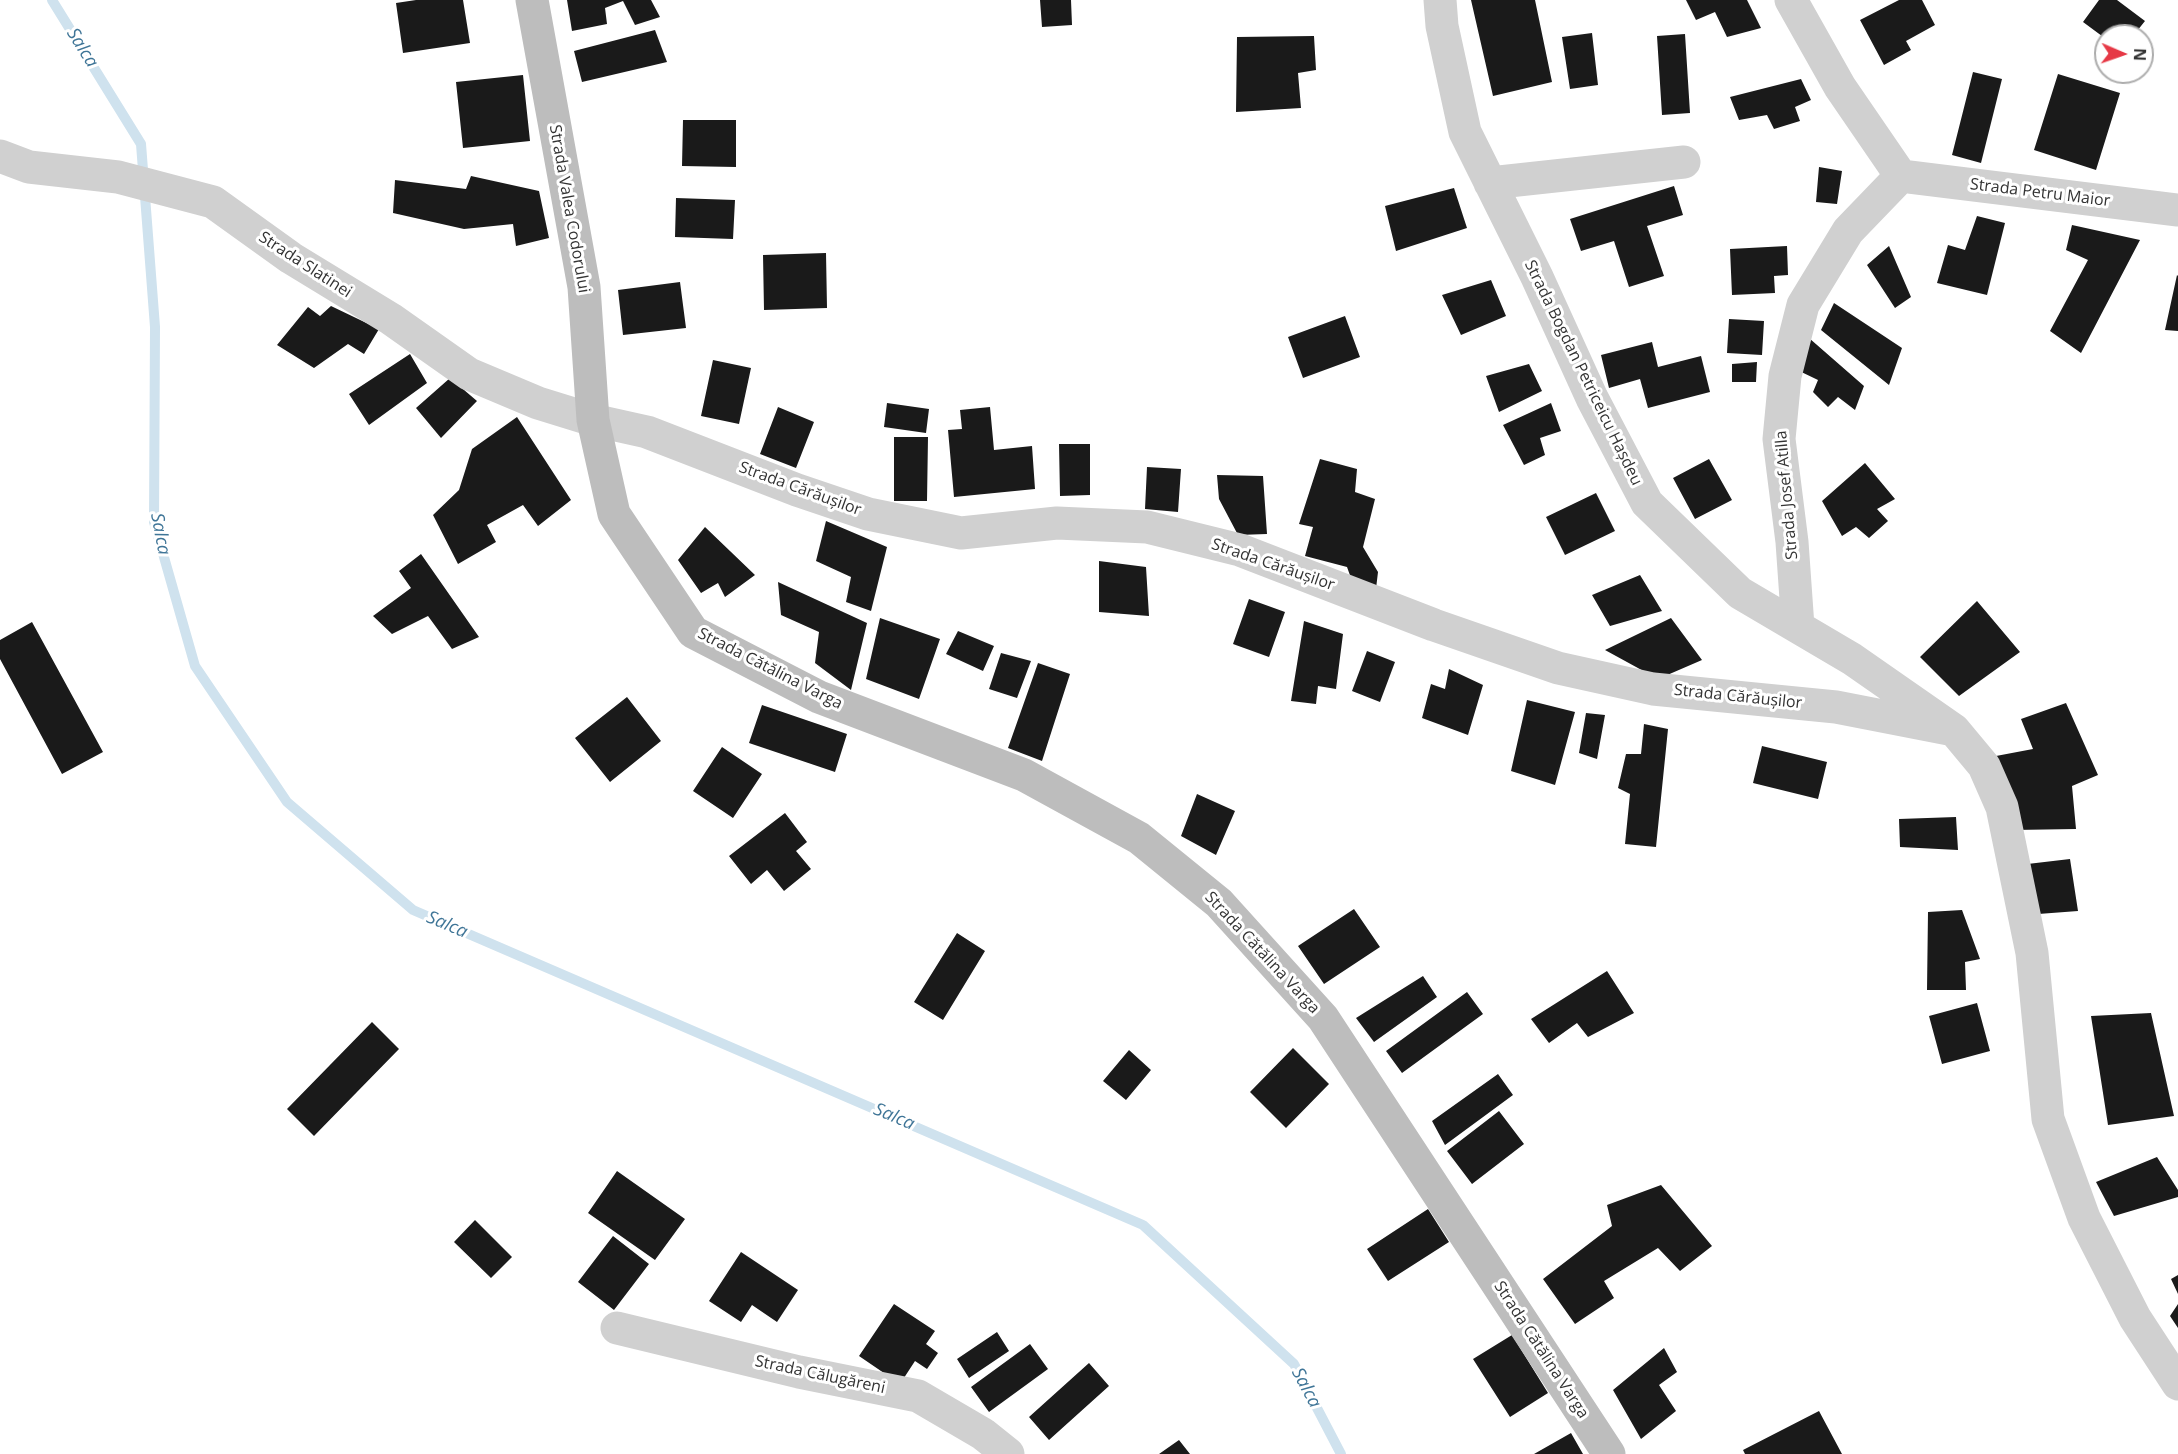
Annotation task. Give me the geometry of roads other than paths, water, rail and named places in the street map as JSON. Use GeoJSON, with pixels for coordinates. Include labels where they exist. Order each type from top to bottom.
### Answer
{"type":"FeatureCollection","features":[{"type":"Feature","properties":{"kind":"main road","name":"Strada Valea Codorului"},"geometry":{"type":"LineString","coordinates":[[532,0],[584,287],[593,420]]}},
{"type":"Feature","properties":{"kind":"main road","name":"Strada Cătălina Varga"},"geometry":{"type":"LineString","coordinates":[[593,420],[614,514],[693,632],[819,697],[1024,775],[1138,838],[1219,903],[1323,1018],[1609,1454]]}},
{"type":"Feature","properties":{"kind":"street","name":"Strada Bogdan Petriceicu Hașdeu"},"geometry":{"type":"LineString","coordinates":[[1440,0],[1442,27],[1465,132],[1538,277],[1592,398],[1647,503],[1740,593],[1852,659],[1954,730],[1984,766],[2002,807],[2032,953],[2048,1119],[2084,1218],[2135,1318],[2178,1384]]}},
{"type":"Feature","properties":{"kind":"street"},"geometry":{"type":"LineString","coordinates":[[1791,0],[1840,87],[1901,176]]}},
{"type":"Feature","properties":{"kind":"street","name":"Strada Slatinei"},"geometry":{"type":"LineString","coordinates":[[0,156],[29,167],[118,177],[213,202],[291,258],[391,319],[469,374],[538,403],[593,420]]}},
{"type":"Feature","properties":{"kind":"street"},"geometry":{"type":"LineString","coordinates":[[1490,183],[1684,162]]}},
{"type":"Feature","properties":{"kind":"street","name":"Strada Petru Maior"},"geometry":{"type":"LineString","coordinates":[[1901,176],[2178,210]]}},
{"type":"Feature","properties":{"kind":"street","name":"Strada Josef Atilla"},"geometry":{"type":"LineString","coordinates":[[1798,627],[1792,542],[1779,440],[1785,376],[1803,305],[1848,231],[1901,176]]}},
{"type":"Feature","properties":{"kind":"street","name":"Strada Cărăușilor"},"geometry":{"type":"LineString","coordinates":[[593,420],[647,432],[797,490],[868,514],[961,533],[1057,523],[1147,527],[1240,550],[1434,626],[1558,668],[1653,689],[1836,707],[1954,730]]}},
{"type":"Feature","properties":{"kind":"street","name":"Strada Călugăreni"},"geometry":{"type":"LineString","coordinates":[[617,1328],[800,1372],[918,1396],[983,1434],[1008,1454]]}},
{"type":"Feature","properties":{"kind":"waterway","name":"Salca"},"geometry":{"type":"LineString","coordinates":[[52,0],[141,144],[155,327],[154,522],[195,666],[287,802],[413,910],[1143,1225],[1294,1364],[1341,1454]]}}]}
